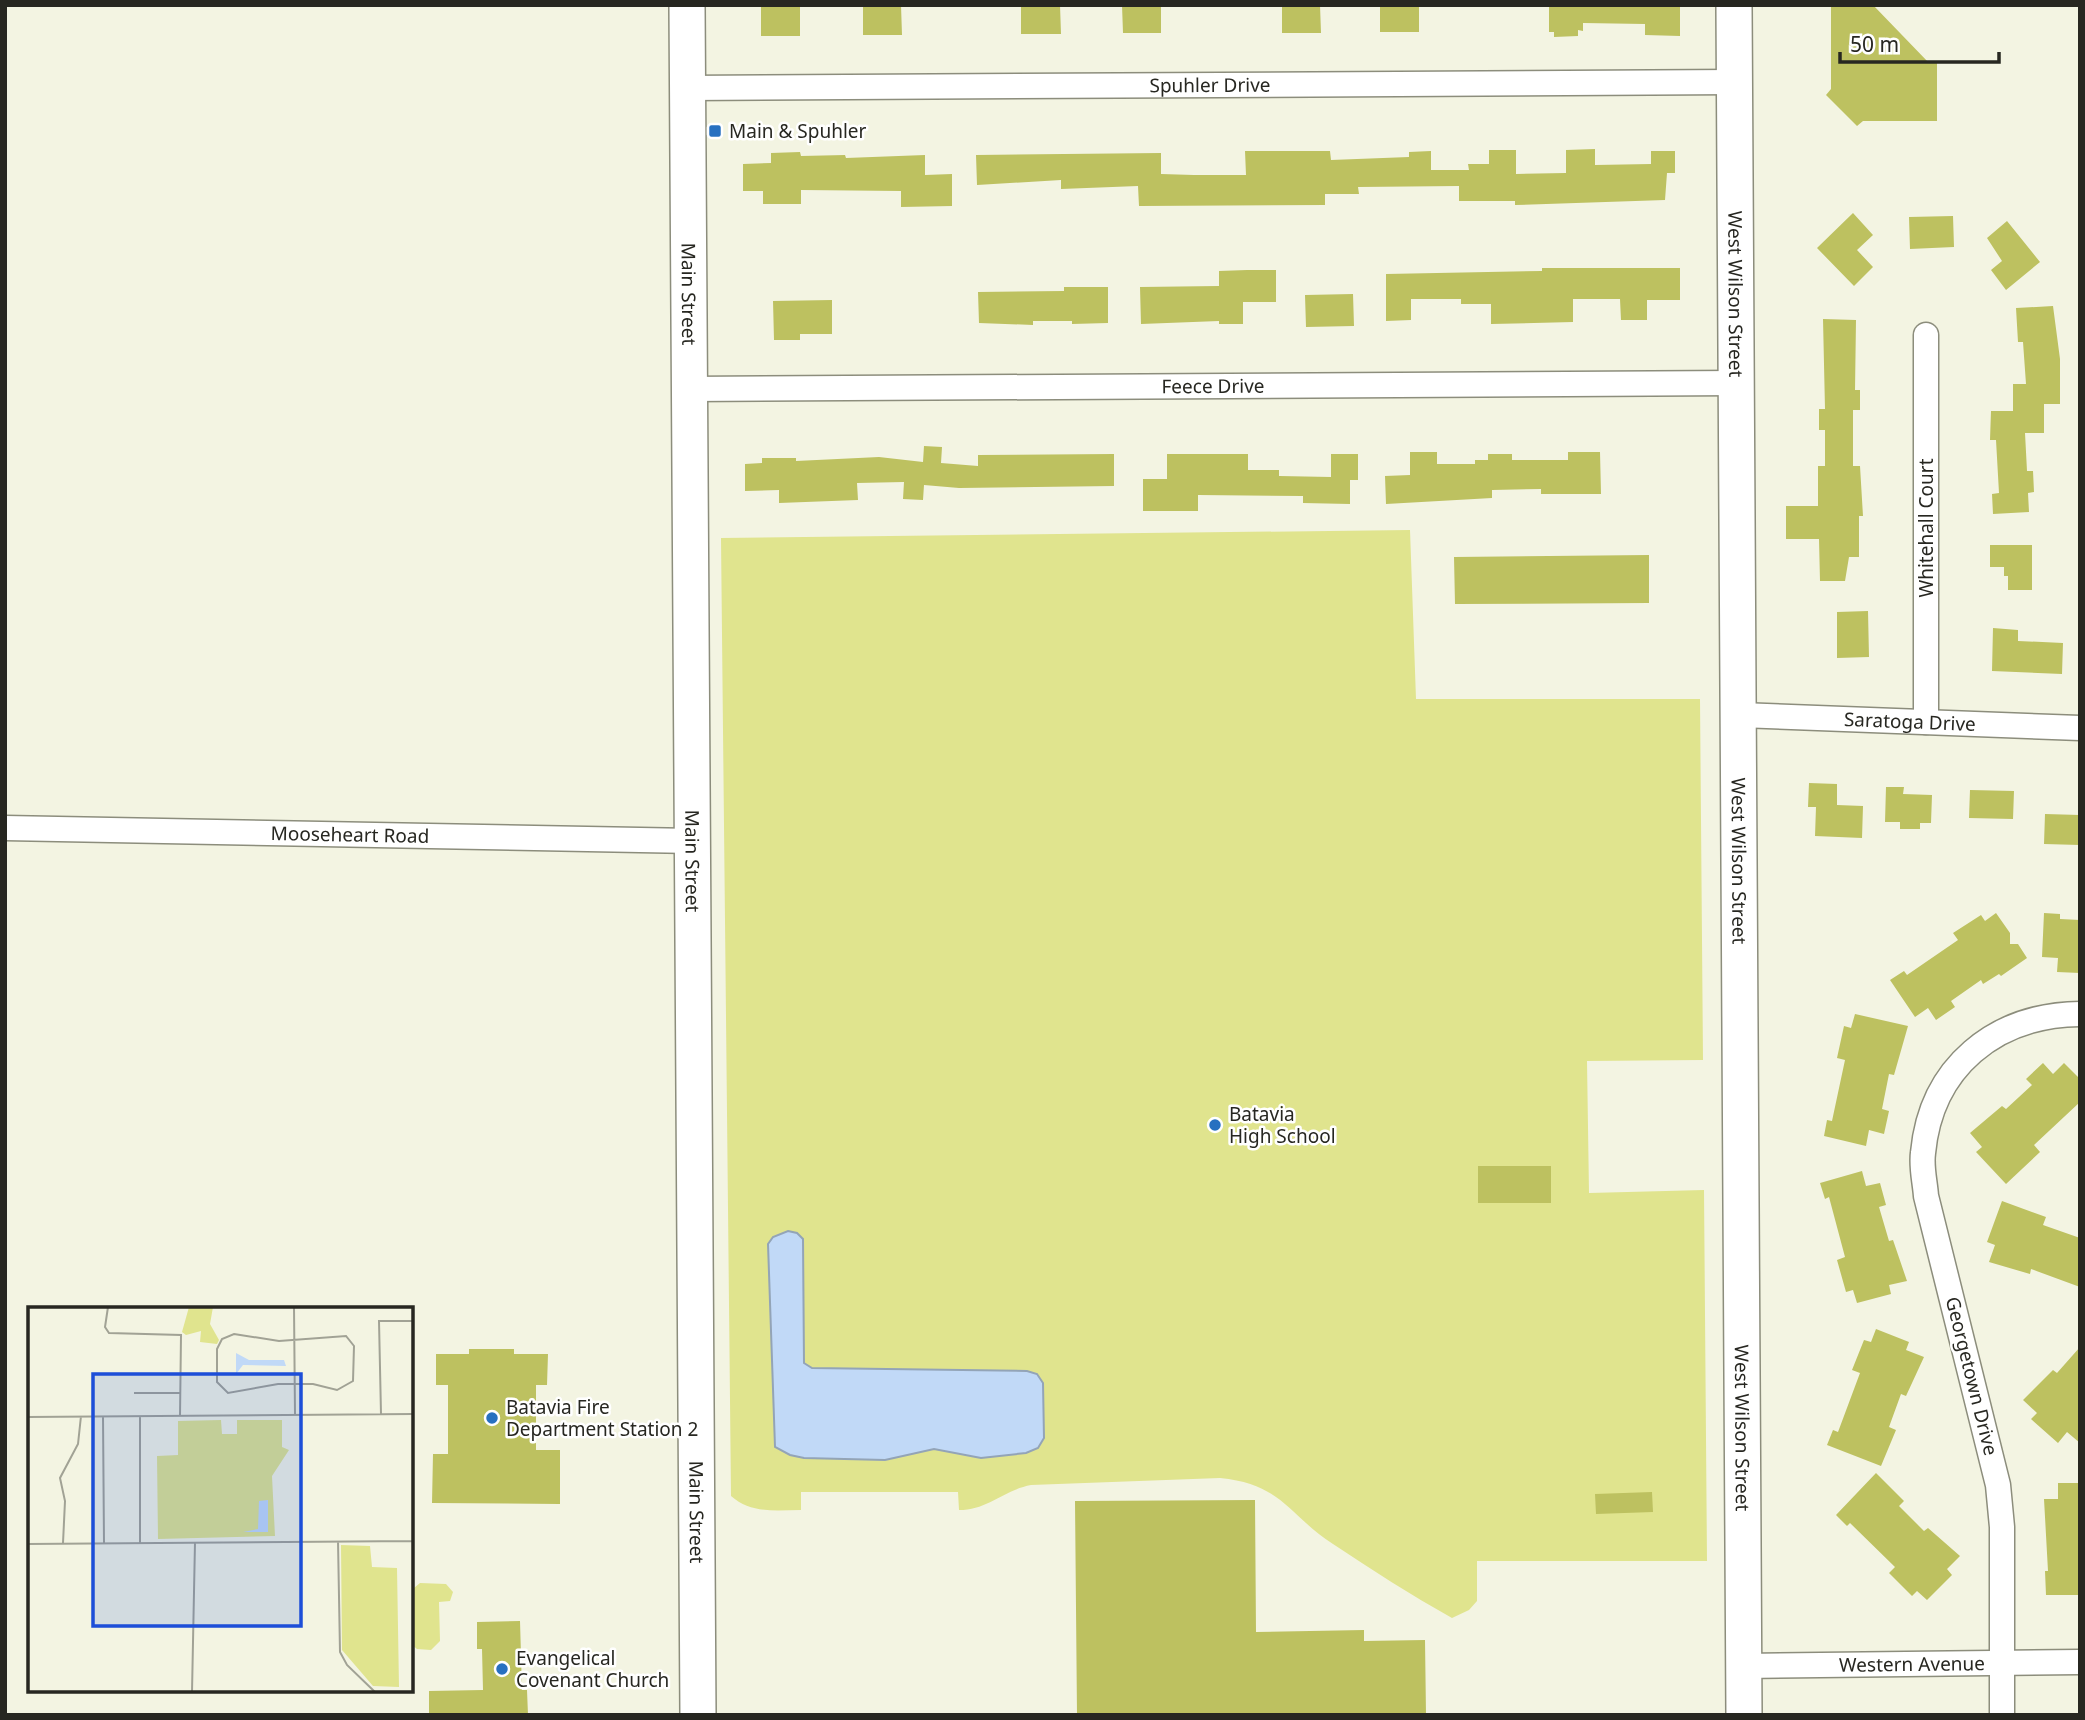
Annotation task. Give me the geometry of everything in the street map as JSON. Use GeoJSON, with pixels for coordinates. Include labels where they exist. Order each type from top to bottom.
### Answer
{"type":"FeatureCollection","features":[{"type":"Feature","properties":{"kind":"main road","name":"Main Street"},"geometry":{"type":"LineString","coordinates":[[687,5],[698,1715]]}},
{"type":"Feature","properties":{"kind":"main road","name":"West Wilson Street"},"geometry":{"type":"LineString","coordinates":[[1734,5],[1744,1715]]}},
{"type":"Feature","properties":{"kind":"street","name":"Spuhler Drive"},"geometry":{"type":"LineString","coordinates":[[687,88],[1735,82]]}},
{"type":"Feature","properties":{"kind":"street","name":"Whitehall Court"},"geometry":{"type":"LineString","coordinates":[[1926,335],[1926,722]]}},
{"type":"Feature","properties":{"kind":"street","name":"Feece Drive"},"geometry":{"type":"LineString","coordinates":[[690,388],[1737,383]]}},
{"type":"Feature","properties":{"kind":"street","name":"Saratoga Drive"},"geometry":{"type":"LineString","coordinates":[[1740,715],[2080,728]]}},
{"type":"Feature","properties":{"kind":"street","name":"Mooseheart Road"},"geometry":{"type":"LineString","coordinates":[[5,828],[692,841]]}},
{"type":"Feature","properties":{"kind":"street","name":"Georgetown Drive"},"geometry":{"type":"LineString","coordinates":[[2002,1715],[2002,1527],[1998,1485],[1926,1196],[1922,1155],[1930,1114],[1940,1092],[1946,1080],[1970,1054],[1992,1037],[2018,1024],[2046,1017],[2080,1014]]}},
{"type":"Feature","properties":{"kind":"street","name":"Western Avenue"},"geometry":{"type":"LineString","coordinates":[[1744,1667],[2080,1661]]}},
{"type":"Feature","properties":{"kind":"green space","name":"Batavia High School"},"geometry":{"type":"Polygon","coordinates":[[[1410,530],[1416,699],[1700,699],[1703,1060],[1587,1061],[1589,1193],[1704,1190],[1707,1561],[1477,1561],[1477,1601],[1469,1610],[1452,1618],[1333,1544],[1271,1494],[1241,1481],[1220,1478],[1031,1485],[979,1507],[959,1510],[958,1492],[801,1492],[801,1510],[764,1510],[739,1502],[731,1496],[721,538],[1410,530]]]}},
{"type":"Feature","properties":{"kind":"green space"},"geometry":{"type":"Polygon","coordinates":[[[420,1583],[446,1584],[453,1592],[450,1601],[439,1602],[440,1641],[431,1650],[417,1649],[413,1646],[414,1588],[420,1583]]]}},
{"type":"Feature","properties":{"kind":"water"},"geometry":{"type":"Polygon","coordinates":[[[788,1231],[797,1233],[803,1239],[804,1363],[812,1368],[1027,1371],[1037,1374],[1043,1383],[1044,1438],[1038,1448],[1026,1453],[981,1458],[934,1449],[885,1460],[804,1458],[790,1455],[775,1447],[768,1244],[773,1237],[788,1231]]]}},
{"type":"Feature","properties":{"kind":"building"},"geometry":{"type":"Polygon","coordinates":[[[761,5],[800,5],[800,36],[761,36],[761,5]]]}},
{"type":"Feature","properties":{"kind":"building"},"geometry":{"type":"Polygon","coordinates":[[[863,5],[901,5],[902,35],[863,35],[863,5]]]}},
{"type":"Feature","properties":{"kind":"building"},"geometry":{"type":"Polygon","coordinates":[[[1021,5],[1060,5],[1061,34],[1021,34],[1021,5]]]}},
{"type":"Feature","properties":{"kind":"building"},"geometry":{"type":"Polygon","coordinates":[[[1122,5],[1161,5],[1161,33],[1123,33],[1122,5]]]}},
{"type":"Feature","properties":{"kind":"building"},"geometry":{"type":"Polygon","coordinates":[[[1282,5],[1320,5],[1321,33],[1282,33],[1282,5]]]}},
{"type":"Feature","properties":{"kind":"building"},"geometry":{"type":"Polygon","coordinates":[[[1380,5],[1419,5],[1419,32],[1380,32],[1380,5]]]}},
{"type":"Feature","properties":{"kind":"building"},"geometry":{"type":"Polygon","coordinates":[[[1549,5],[1680,5],[1680,36],[1645,35],[1645,24],[1583,23],[1583,31],[1578,30],[1578,36],[1554,37],[1554,32],[1549,32],[1549,5]]]}},
{"type":"Feature","properties":{"kind":"building"},"geometry":{"type":"Polygon","coordinates":[[[1831,5],[1873,5],[1929,63],[1937,63],[1937,121],[1863,121],[1857,126],[1826,95],[1831,89],[1831,5]]]}},
{"type":"Feature","properties":{"kind":"building"},"geometry":{"type":"Polygon","coordinates":[[[1595,149],[1595,165],[1651,164],[1651,151],[1675,151],[1675,173],[1667,173],[1665,200],[1515,205],[1515,201],[1459,201],[1459,186],[1358,187],[1359,194],[1325,194],[1325,205],[1139,206],[1138,186],[1061,189],[1061,180],[977,185],[976,155],[1161,153],[1161,174],[1246,175],[1245,151],[1330,151],[1331,160],[1409,157],[1409,152],[1431,151],[1431,170],[1469,170],[1468,164],[1489,164],[1489,150],[1516,150],[1516,174],[1566,173],[1566,150],[1595,149]]]}},
{"type":"Feature","properties":{"kind":"building"},"geometry":{"type":"Polygon","coordinates":[[[800,152],[801,156],[845,155],[846,158],[925,155],[925,175],[952,174],[952,206],[901,207],[901,191],[801,190],[801,204],[763,204],[763,191],[743,191],[743,164],[771,163],[771,153],[800,152]]]}},
{"type":"Feature","properties":{"kind":"building"},"geometry":{"type":"Polygon","coordinates":[[[1853,213],[1873,235],[1857,250],[1873,267],[1854,286],[1817,248],[1853,213]]]}},
{"type":"Feature","properties":{"kind":"building"},"geometry":{"type":"Polygon","coordinates":[[[1953,216],[1954,247],[1910,249],[1909,217],[1953,216]]]}},
{"type":"Feature","properties":{"kind":"building"},"geometry":{"type":"Polygon","coordinates":[[[2007,221],[2040,262],[2006,290],[1991,270],[2002,261],[1987,238],[2007,221]]]}},
{"type":"Feature","properties":{"kind":"building"},"geometry":{"type":"Polygon","coordinates":[[[1542,268],[1680,268],[1680,300],[1647,300],[1647,320],[1621,320],[1620,299],[1573,299],[1573,322],[1491,324],[1491,304],[1461,304],[1461,299],[1411,299],[1411,320],[1386,321],[1386,274],[1542,271],[1542,268]]]}},
{"type":"Feature","properties":{"kind":"building"},"geometry":{"type":"Polygon","coordinates":[[[1276,270],[1276,302],[1243,302],[1243,324],[1219,324],[1219,321],[1141,324],[1140,287],[1219,286],[1219,271],[1276,270]]]}},
{"type":"Feature","properties":{"kind":"building"},"geometry":{"type":"Polygon","coordinates":[[[1064,287],[1108,287],[1108,323],[979,323],[978,292],[1064,291],[1064,287]]]}},
{"type":"Feature","properties":{"kind":"building"},"geometry":{"type":"Polygon","coordinates":[[[1353,294],[1354,326],[1306,327],[1305,295],[1353,294]]]}},
{"type":"Feature","properties":{"kind":"building"},"geometry":{"type":"Polygon","coordinates":[[[832,300],[832,334],[800,334],[800,340],[774,340],[773,301],[832,300]]]}},
{"type":"Feature","properties":{"kind":"building"},"geometry":{"type":"Polygon","coordinates":[[[2053,306],[2060,359],[2060,404],[2044,404],[2044,433],[2025,433],[2027,471],[2033,471],[2034,492],[2028,493],[2029,512],[1993,514],[1992,494],[1999,493],[1996,440],[1990,440],[1991,411],[2013,411],[2013,384],[2026,384],[2023,342],[2018,342],[2016,308],[2053,306]]]}},
{"type":"Feature","properties":{"kind":"building"},"geometry":{"type":"Polygon","coordinates":[[[1823,319],[1856,320],[1855,390],[1860,390],[1860,410],[1853,410],[1853,466],[1860,466],[1863,516],[1859,516],[1859,557],[1849,557],[1845,581],[1820,581],[1819,539],[1786,539],[1786,506],[1818,506],[1818,466],[1825,466],[1825,430],[1819,430],[1819,409],[1825,409],[1823,319]]]}},
{"type":"Feature","properties":{"kind":"building"},"geometry":{"type":"Polygon","coordinates":[[[924,446],[942,447],[941,463],[978,466],[978,455],[1114,454],[1114,486],[959,488],[924,485],[923,500],[903,499],[904,482],[857,483],[858,500],[779,503],[779,490],[745,491],[745,464],[762,463],[762,458],[796,458],[796,461],[879,457],[923,462],[924,446]]]}},
{"type":"Feature","properties":{"kind":"building"},"geometry":{"type":"Polygon","coordinates":[[[1410,452],[1437,452],[1437,464],[1475,464],[1475,460],[1488,460],[1488,454],[1512,454],[1512,460],[1568,460],[1568,452],[1600,452],[1601,494],[1541,494],[1541,489],[1492,490],[1492,498],[1386,504],[1385,476],[1410,475],[1410,452]]]}},
{"type":"Feature","properties":{"kind":"building"},"geometry":{"type":"Polygon","coordinates":[[[1167,454],[1248,454],[1248,470],[1279,470],[1279,476],[1331,477],[1331,454],[1358,454],[1358,480],[1350,480],[1350,504],[1303,503],[1303,496],[1198,495],[1198,511],[1143,511],[1143,479],[1167,479],[1167,454]]]}},
{"type":"Feature","properties":{"kind":"building"},"geometry":{"type":"Polygon","coordinates":[[[1990,545],[2032,545],[2032,590],[2008,590],[2008,576],[2004,576],[2004,567],[1990,567],[1990,545]]]}},
{"type":"Feature","properties":{"kind":"building"},"geometry":{"type":"Polygon","coordinates":[[[1649,555],[1649,603],[1455,604],[1454,557],[1649,555]]]}},
{"type":"Feature","properties":{"kind":"building"},"geometry":{"type":"Polygon","coordinates":[[[1868,611],[1869,657],[1837,658],[1837,612],[1868,611]]]}},
{"type":"Feature","properties":{"kind":"building"},"geometry":{"type":"Polygon","coordinates":[[[1993,628],[2018,630],[2018,641],[2063,643],[2062,674],[1992,671],[1993,628]]]}},
{"type":"Feature","properties":{"kind":"building"},"geometry":{"type":"Polygon","coordinates":[[[1809,783],[1837,784],[1837,805],[1863,806],[1862,838],[1815,836],[1816,807],[1808,807],[1809,783]]]}},
{"type":"Feature","properties":{"kind":"building"},"geometry":{"type":"Polygon","coordinates":[[[1886,787],[1904,787],[1903,794],[1932,795],[1931,823],[1920,823],[1920,829],[1900,829],[1900,822],[1885,822],[1886,787]]]}},
{"type":"Feature","properties":{"kind":"building"},"geometry":{"type":"Polygon","coordinates":[[[1970,790],[2014,791],[2013,819],[1969,818],[1970,790]]]}},
{"type":"Feature","properties":{"kind":"building"},"geometry":{"type":"Polygon","coordinates":[[[2045,814],[2080,815],[2080,845],[2044,844],[2045,814]]]}},
{"type":"Feature","properties":{"kind":"building"},"geometry":{"type":"Polygon","coordinates":[[[1996,913],[2010,933],[2010,944],[2018,944],[2027,958],[2001,976],[1999,974],[1983,984],[1981,980],[1951,1001],[1955,1007],[1936,1020],[1928,1008],[1915,1017],[1890,980],[1904,971],[1907,975],[1958,940],[1953,933],[1981,915],[1985,921],[1996,913]]]}},
{"type":"Feature","properties":{"kind":"building"},"geometry":{"type":"Polygon","coordinates":[[[2044,913],[2060,914],[2060,919],[2080,920],[2080,973],[2057,972],[2058,958],[2042,957],[2044,913]]]}},
{"type":"Feature","properties":{"kind":"building"},"geometry":{"type":"Polygon","coordinates":[[[1855,1014],[1908,1026],[1894,1075],[1889,1074],[1882,1109],[1889,1111],[1884,1134],[1869,1130],[1866,1146],[1824,1136],[1827,1120],[1832,1121],[1845,1060],[1837,1058],[1844,1026],[1851,1028],[1855,1014]]]}},
{"type":"Feature","properties":{"kind":"building"},"geometry":{"type":"Polygon","coordinates":[[[2043,1063],[2053,1074],[2064,1063],[2080,1079],[2080,1102],[2034,1145],[2040,1152],[2006,1184],[1976,1152],[1982,1147],[1970,1133],[2002,1106],[2006,1109],[2032,1085],[2026,1079],[2043,1063]]]}},
{"type":"Feature","properties":{"kind":"building"},"geometry":{"type":"Polygon","coordinates":[[[1478,1166],[1551,1166],[1551,1203],[1478,1203],[1478,1166]]]}},
{"type":"Feature","properties":{"kind":"building"},"geometry":{"type":"Polygon","coordinates":[[[1862,1171],[1866,1186],[1880,1183],[1886,1205],[1879,1207],[1889,1241],[1893,1240],[1907,1281],[1889,1285],[1891,1294],[1857,1303],[1853,1290],[1846,1292],[1837,1260],[1845,1257],[1829,1197],[1825,1199],[1820,1183],[1862,1171]]]}},
{"type":"Feature","properties":{"kind":"building"},"geometry":{"type":"Polygon","coordinates":[[[2002,1201],[2046,1217],[2043,1225],[2080,1238],[2080,1287],[2031,1269],[2030,1274],[1989,1262],[1995,1245],[1987,1242],[2002,1201]]]}},
{"type":"Feature","properties":{"kind":"building"},"geometry":{"type":"Polygon","coordinates":[[[1876,1329],[1909,1342],[1906,1350],[1924,1357],[1906,1396],[1901,1394],[1889,1427],[1896,1430],[1881,1466],[1827,1445],[1833,1430],[1838,1432],[1860,1373],[1852,1370],[1864,1340],[1871,1342],[1876,1329]]]}},
{"type":"Feature","properties":{"kind":"building"},"geometry":{"type":"Polygon","coordinates":[[[2080,1347],[2080,1443],[2067,1432],[2058,1443],[2031,1419],[2037,1413],[2023,1400],[2053,1370],[2057,1373],[2080,1347]]]}},
{"type":"Feature","properties":{"kind":"building","name":"Batavia Fire Department Station 2"},"geometry":{"type":"Polygon","coordinates":[[[469,1349],[514,1349],[514,1354],[548,1354],[547,1385],[536,1385],[536,1450],[560,1450],[560,1504],[432,1503],[433,1454],[448,1454],[448,1385],[436,1385],[436,1354],[469,1354],[469,1349]]]}},
{"type":"Feature","properties":{"kind":"building"},"geometry":{"type":"Polygon","coordinates":[[[1876,1473],[1904,1501],[1899,1506],[1924,1531],[1928,1528],[1960,1556],[1947,1569],[1952,1575],[1927,1600],[1917,1591],[1912,1596],[1889,1573],[1895,1567],[1850,1523],[1847,1526],[1836,1515],[1876,1473]]]}},
{"type":"Feature","properties":{"kind":"building"},"geometry":{"type":"Polygon","coordinates":[[[2058,1483],[2080,1483],[2080,1595],[2046,1595],[2045,1571],[2048,1571],[2044,1499],[2058,1499],[2058,1483]]]}},
{"type":"Feature","properties":{"kind":"building"},"geometry":{"type":"Polygon","coordinates":[[[1652,1492],[1653,1512],[1596,1514],[1595,1494],[1652,1492]]]}},
{"type":"Feature","properties":{"kind":"building"},"geometry":{"type":"Polygon","coordinates":[[[1255,1500],[1256,1632],[1364,1630],[1364,1641],[1425,1640],[1426,1715],[1077,1715],[1075,1501],[1255,1500]]]}},
{"type":"Feature","properties":{"kind":"building","name":"Evangelical Covenant Church"},"geometry":{"type":"Polygon","coordinates":[[[520,1621],[522,1690],[527,1690],[528,1715],[429,1715],[429,1691],[483,1690],[482,1649],[477,1649],[477,1622],[520,1621]]]}},
{"type":"Feature","properties":{"kind":"place","name":"Main & Spuhler"},"geometry":{"type":"Point","coordinates":[715,131]}},
{"type":"Feature","properties":{"kind":"place","name":"Batavia High School"},"geometry":{"type":"Point","coordinates":[1215,1125]}},
{"type":"Feature","properties":{"kind":"place","name":"Batavia Fire Department Station 2"},"geometry":{"type":"Point","coordinates":[492,1418]}},
{"type":"Feature","properties":{"kind":"place","name":"Evangelical Covenant Church"},"geometry":{"type":"Point","coordinates":[502,1669]}}]}
